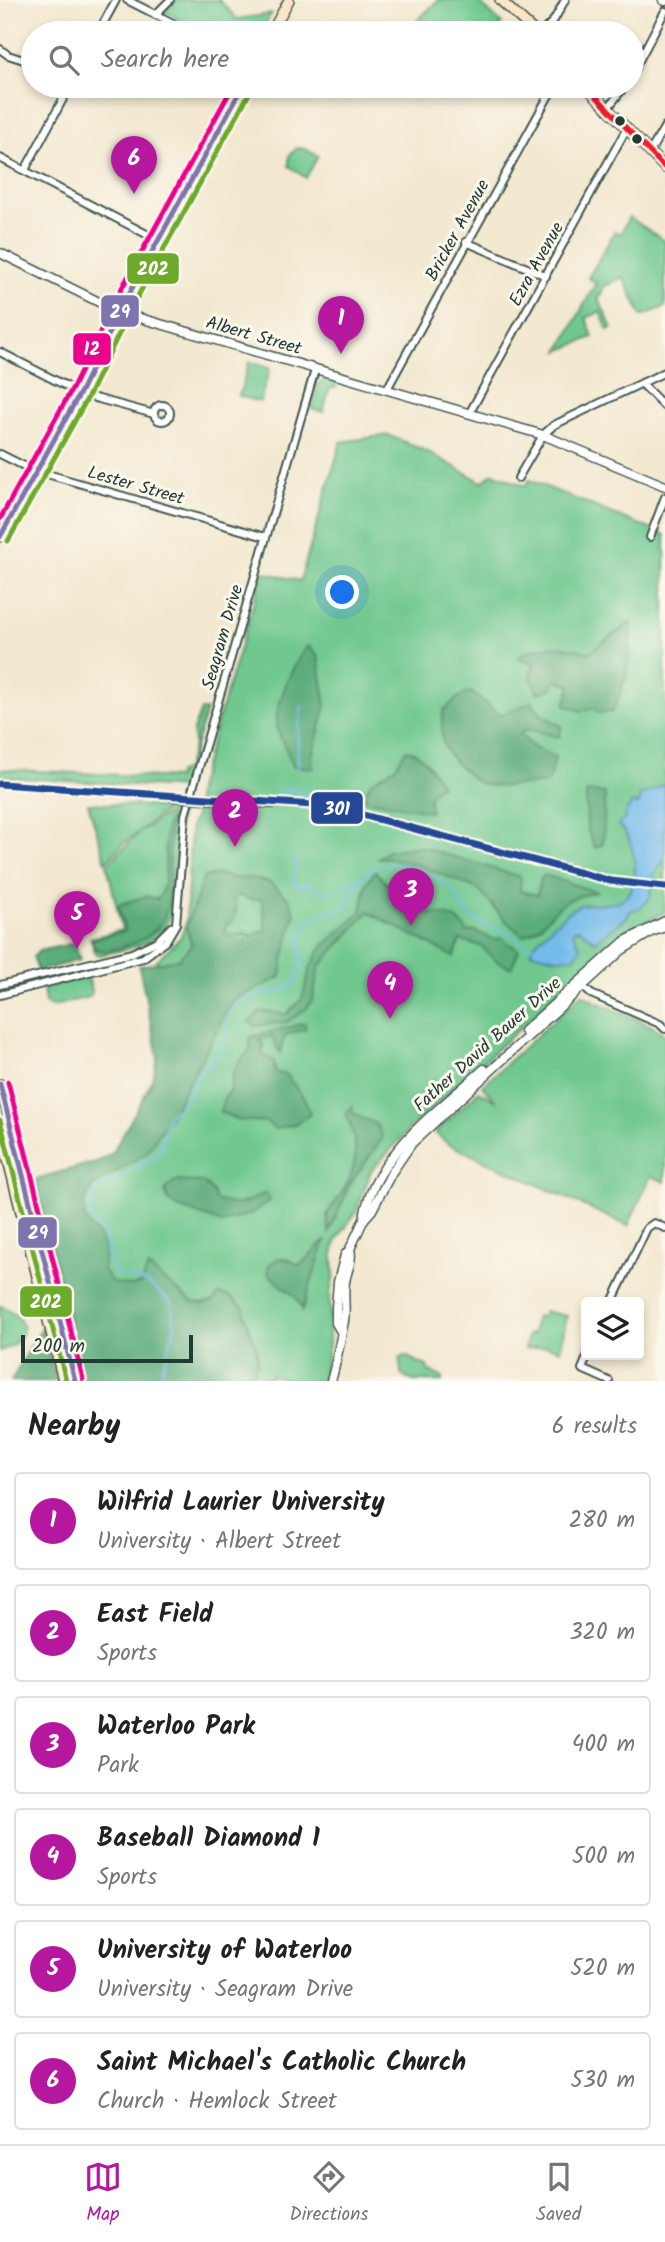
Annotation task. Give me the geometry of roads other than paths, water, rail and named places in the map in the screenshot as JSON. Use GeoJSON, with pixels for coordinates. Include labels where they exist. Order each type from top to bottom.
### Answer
{"type":"FeatureCollection","features":[{"type":"Feature","properties":{"kind":"main road"},"geometry":{"type":"LineString","coordinates":[[278,21],[289,0]]}},
{"type":"Feature","properties":{"kind":"main road"},"geometry":{"type":"LineString","coordinates":[[500,0],[525,21]]}},
{"type":"Feature","properties":{"kind":"main road"},"geometry":{"type":"LineString","coordinates":[[508,0],[519,15]]}},
{"type":"Feature","properties":{"kind":"main road"},"geometry":{"type":"LineString","coordinates":[[0,537],[80,393],[158,240],[236,98]]}},
{"type":"Feature","properties":{"kind":"main road"},"geometry":{"type":"LineString","coordinates":[[598,98],[665,168]]}},
{"type":"Feature","properties":{"kind":"main road"},"geometry":{"type":"LineString","coordinates":[[0,1084],[75,1381]]}},
{"type":"Feature","properties":{"kind":"main road"},"geometry":{"type":"LineString","coordinates":[[0,1128],[63,1381]]}},
{"type":"Feature","properties":{"kind":"street"},"geometry":{"type":"LineString","coordinates":[[105,21],[116,0]]}},
{"type":"Feature","properties":{"kind":"street"},"geometry":{"type":"LineString","coordinates":[[127,0],[167,21]]}},
{"type":"Feature","properties":{"kind":"street"},"geometry":{"type":"LineString","coordinates":[[155,15],[170,0]]}},
{"type":"Feature","properties":{"kind":"street"},"geometry":{"type":"LineString","coordinates":[[553,21],[565,0]]}},
{"type":"Feature","properties":{"kind":"street"},"geometry":{"type":"LineString","coordinates":[[644,52],[665,11]]}},
{"type":"Feature","properties":{"kind":"street"},"geometry":{"type":"LineString","coordinates":[[0,49],[21,59]]}},
{"type":"Feature","properties":{"kind":"street"},"geometry":{"type":"LineString","coordinates":[[24,170],[63,98]]}},
{"type":"Feature","properties":{"kind":"street","name":"Bricker Avenue"},"geometry":{"type":"LineString","coordinates":[[387,390],[547,98]]}},
{"type":"Feature","properties":{"kind":"street"},"geometry":{"type":"LineString","coordinates":[[608,108],[616,98]]}},
{"type":"Feature","properties":{"kind":"street"},"geometry":{"type":"LineString","coordinates":[[650,152],[665,126]]}},
{"type":"Feature","properties":{"kind":"street","name":"Ezra Avenue"},"geometry":{"type":"LineString","coordinates":[[469,414],[627,128]]}},
{"type":"Feature","properties":{"kind":"street"},"geometry":{"type":"LineString","coordinates":[[0,158],[158,240]]}},
{"type":"Feature","properties":{"kind":"street"},"geometry":{"type":"LineString","coordinates":[[466,242],[546,276]]}},
{"type":"Feature","properties":{"kind":"street","name":"Albert Street"},"geometry":{"type":"LineString","coordinates":[[0,253],[120,312],[543,435],[665,486]]}},
{"type":"Feature","properties":{"kind":"street"},"geometry":{"type":"LineString","coordinates":[[0,352],[80,393],[154,414]]}},
{"type":"Feature","properties":{"kind":"street","name":"Seagram Drive"},"geometry":{"type":"LineString","coordinates":[[0,995],[143,958],[166,941],[176,924],[185,815],[315,370]]}},
{"type":"Feature","properties":{"kind":"street"},"geometry":{"type":"LineString","coordinates":[[518,478],[543,435],[554,425],[665,372]]}},
{"type":"Feature","properties":{"kind":"street"},"geometry":{"type":"LineString","coordinates":[[642,384],[665,407]]}},
{"type":"Feature","properties":{"kind":"street","name":"Lester Street"},"geometry":{"type":"LineString","coordinates":[[0,454],[37,471],[265,537]]}},
{"type":"Feature","properties":{"kind":"street"},"geometry":{"type":"LineString","coordinates":[[650,537],[665,497]]}},
{"type":"Feature","properties":{"kind":"street"},"geometry":{"type":"LineString","coordinates":[[0,985],[146,948],[163,936],[177,916]]}},
{"type":"Feature","properties":{"kind":"street","name":"Father David Bauer Drive"},"geometry":{"type":"LineString","coordinates":[[331,1381],[339,1354],[340,1330],[335,1323],[338,1282],[345,1255],[364,1219],[366,1206],[377,1182],[403,1143],[625,941],[636,933],[665,921]]}},
{"type":"Feature","properties":{"kind":"street","name":"Father David Bauer Drive"},"geometry":{"type":"LineString","coordinates":[[580,984],[622,950],[651,932],[665,927]]}},
{"type":"Feature","properties":{"kind":"street"},"geometry":{"type":"LineString","coordinates":[[580,984],[591,993],[660,1024],[665,1029]]}},
{"type":"Feature","properties":{"kind":"street"},"geometry":{"type":"LineString","coordinates":[[614,1297],[650,1225],[654,1223],[665,1228]]}},
{"type":"Feature","properties":{"kind":"street"},"geometry":{"type":"LineString","coordinates":[[586,1360],[582,1369],[609,1381]]}},
{"type":"Feature","properties":{"kind":"water"},"geometry":{"type":"Polygon","coordinates":[[[665,784],[665,859],[653,875],[650,898],[595,941],[579,929],[574,930],[581,948],[574,957],[557,958],[530,952],[553,926],[576,907],[614,902],[630,892],[635,873],[634,861],[629,839],[618,825],[625,818],[632,803],[639,804],[640,796],[665,784]]]}},
{"type":"Feature","properties":{"kind":"waterway"},"geometry":{"type":"LineString","coordinates":[[298,767],[298,732],[302,706]]}},
{"type":"Feature","properties":{"kind":"waterway"},"geometry":{"type":"LineString","coordinates":[[290,791],[291,782]]}},
{"type":"Feature","properties":{"kind":"waterway"},"geometry":{"type":"LineString","coordinates":[[278,790],[303,792],[304,796]]}},
{"type":"Feature","properties":{"kind":"waterway"},"geometry":{"type":"LineString","coordinates":[[297,859],[293,875],[294,885],[309,885],[317,890],[330,892],[360,877]]}},
{"type":"Feature","properties":{"kind":"waterway"},"geometry":{"type":"LineString","coordinates":[[150,1381],[160,1376],[175,1327],[171,1303],[146,1283],[121,1276],[113,1270],[105,1239],[90,1213],[91,1201],[105,1184],[149,1161],[160,1150],[170,1114],[184,1102],[203,1068],[222,1049],[232,1008],[243,1000],[284,990],[291,985],[300,973],[301,940],[305,928],[319,916],[336,912],[346,906],[363,875],[383,865],[415,868],[435,877],[454,892],[466,912],[474,919],[534,947]]}},
{"type":"Feature","properties":{"kind":"waterway"},"geometry":{"type":"LineString","coordinates":[[160,1377],[167,1381]]}},
{"type":"Feature","properties":{"kind":"railway"},"geometry":{"type":"LineString","coordinates":[[171,800],[274,807]]}},
{"type":"Feature","properties":{"kind":"place","name":"Saint Michael's Catholic Church"},"geometry":{"type":"Point","coordinates":[134,194]}},
{"type":"Feature","properties":{"kind":"place","name":"Wilfrid Laurier University"},"geometry":{"type":"Point","coordinates":[341,354]}},
{"type":"Feature","properties":{"kind":"place","name":"East Field"},"geometry":{"type":"Point","coordinates":[235,847]}},
{"type":"Feature","properties":{"kind":"place","name":"Waterloo Park"},"geometry":{"type":"Point","coordinates":[411,926]}},
{"type":"Feature","properties":{"kind":"place","name":"University of Waterloo"},"geometry":{"type":"Point","coordinates":[77,949]}},
{"type":"Feature","properties":{"kind":"place","name":"Baseball Diamond 1"},"geometry":{"type":"Point","coordinates":[390,1019]}}]}
